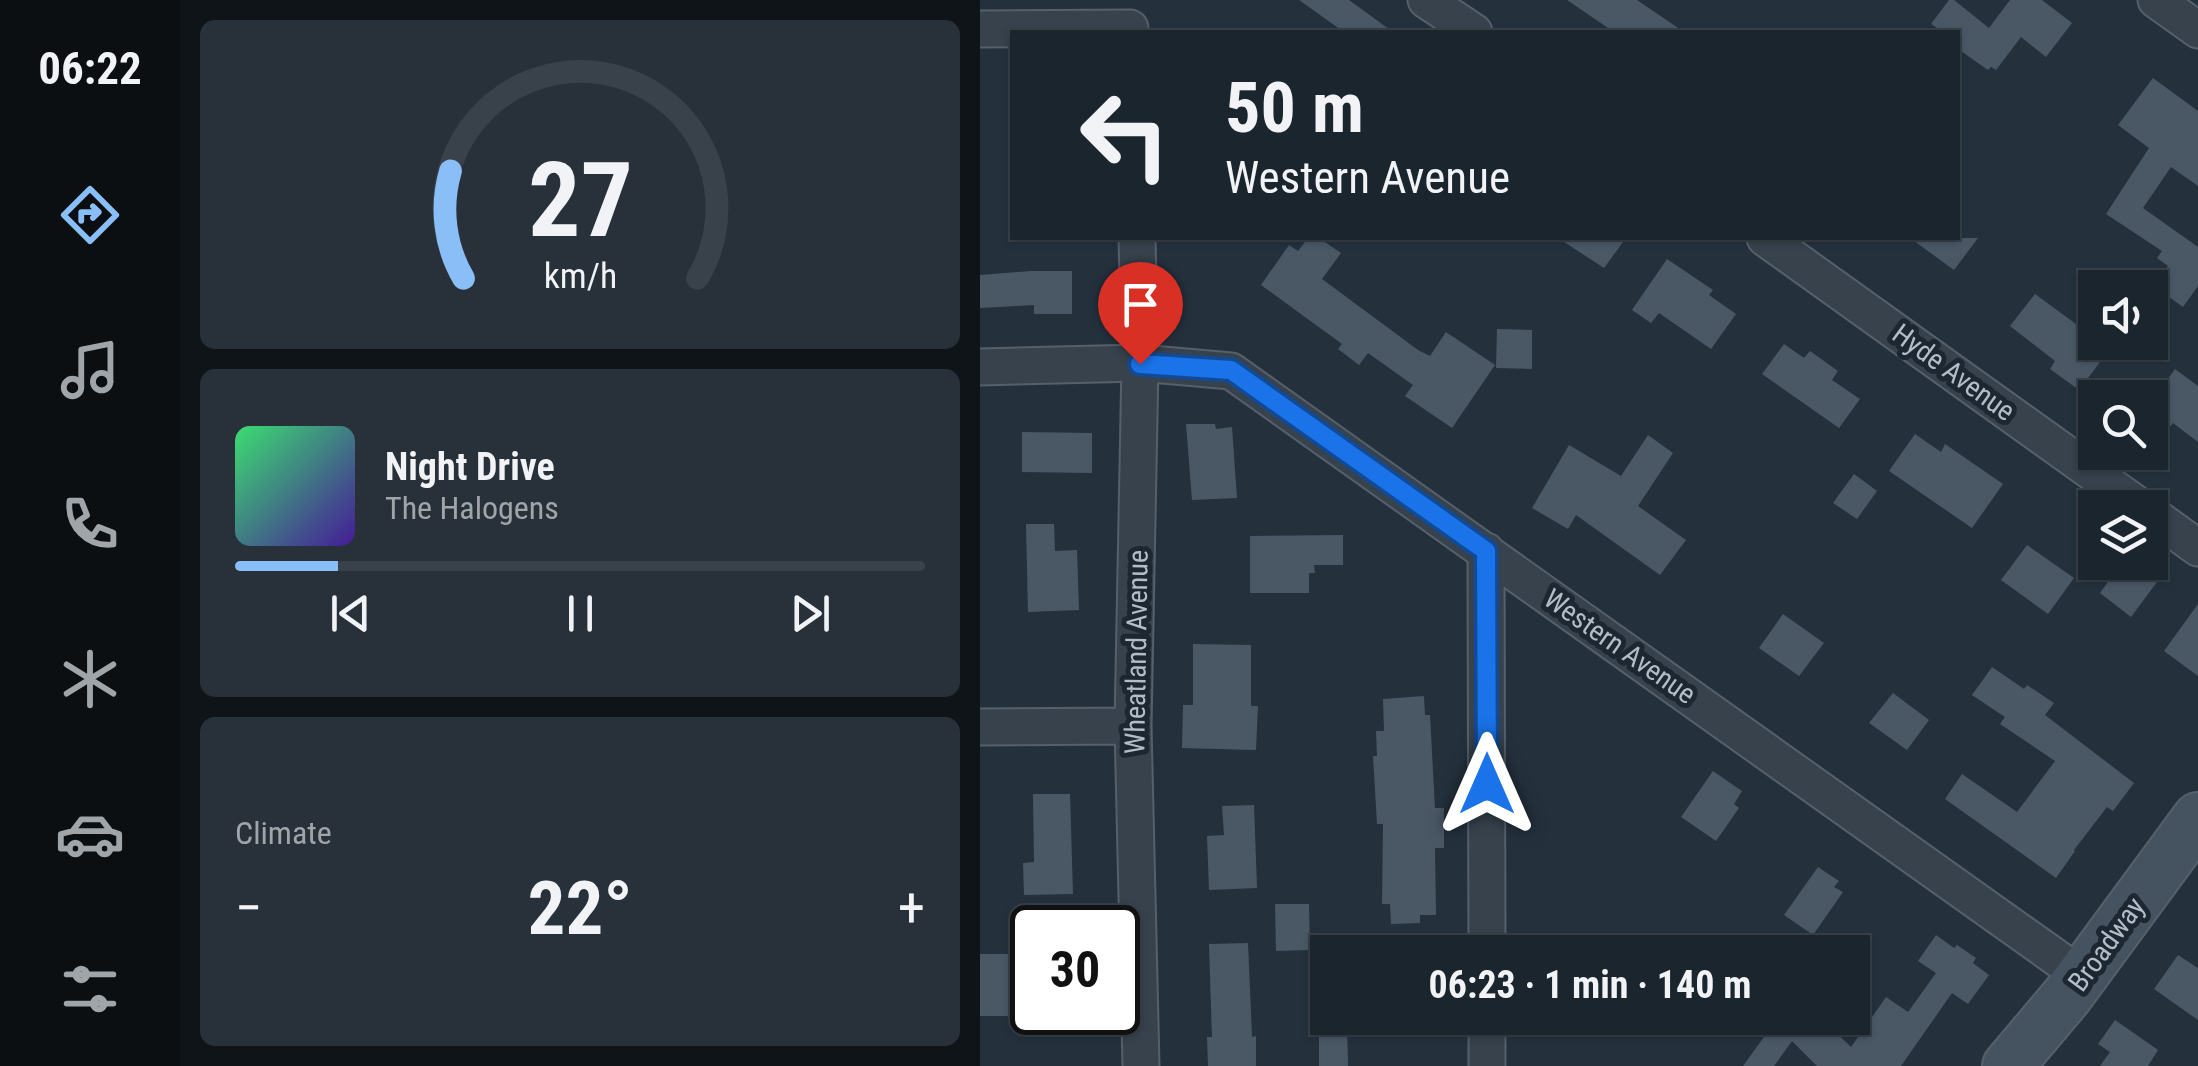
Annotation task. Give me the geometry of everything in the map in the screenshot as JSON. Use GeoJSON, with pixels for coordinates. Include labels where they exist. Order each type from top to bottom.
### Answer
{"type":"FeatureCollection","features":[{"type":"Feature","properties":{"kind":"main road","name":"Broadway"},"geometry":{"type":"LineString","coordinates":[[2008,1066],[2082,976],[2198,818]]}},
{"type":"Feature","properties":{"kind":"street"},"geometry":{"type":"LineString","coordinates":[[1426,0],[1471,30]]}},
{"type":"Feature","properties":{"kind":"street"},"geometry":{"type":"LineString","coordinates":[[2156,0],[2198,30]]}},
{"type":"Feature","properties":{"kind":"street"},"geometry":{"type":"LineString","coordinates":[[980,29],[1130,20]]}},
{"type":"Feature","properties":{"kind":"street","name":"Wheatland Avenue"},"geometry":{"type":"LineString","coordinates":[[1137,240],[1140,364],[1133,726],[1141,1066]]}},
{"type":"Feature","properties":{"kind":"street","name":"Hyde Avenue"},"geometry":{"type":"LineString","coordinates":[[1768,240],[2117,490]]}},
{"type":"Feature","properties":{"kind":"street","name":"Western Avenue"},"geometry":{"type":"LineString","coordinates":[[980,367],[1140,364],[1231,370],[2082,976]]}},
{"type":"Feature","properties":{"kind":"street"},"geometry":{"type":"LineString","coordinates":[[2168,526],[2198,548]]}},
{"type":"Feature","properties":{"kind":"street"},"geometry":{"type":"LineString","coordinates":[[1486,551],[1487,935]]}},
{"type":"Feature","properties":{"kind":"street"},"geometry":{"type":"LineString","coordinates":[[980,727],[1133,726]]}},
{"type":"Feature","properties":{"kind":"street"},"geometry":{"type":"LineString","coordinates":[[1488,1035],[1488,1066]]}},
{"type":"Feature","properties":{"kind":"building"},"geometry":{"type":"Polygon","coordinates":[[[1299,0],[1349,0],[1390,30],[1341,30],[1299,0]]]}},
{"type":"Feature","properties":{"kind":"building"},"geometry":{"type":"Polygon","coordinates":[[[1567,0],[1637,0],[1681,30],[1611,30],[1567,0]]]}},
{"type":"Feature","properties":{"kind":"building"},"geometry":{"type":"Polygon","coordinates":[[[1949,0],[1989,28],[2010,0],[2042,0],[2072,23],[2046,57],[2021,37],[1996,70],[1988,70],[1960,50],[1960,30],[1940,30],[1931,24],[1949,0]]]}},
{"type":"Feature","properties":{"kind":"building"},"geometry":{"type":"Polygon","coordinates":[[[2153,78],[2198,111],[2198,186],[2171,167],[2143,208],[2198,247],[2198,286],[2183,307],[2168,296],[2168,266],[2157,258],[2162,251],[2106,214],[2149,148],[2118,125],[2153,78]]]}},
{"type":"Feature","properties":{"kind":"building"},"geometry":{"type":"Polygon","coordinates":[[[1978,238],[1954,270],[1913,240],[1978,238]]]}},
{"type":"Feature","properties":{"kind":"building"},"geometry":{"type":"Polygon","coordinates":[[[1306,240],[1322,240],[1341,253],[1322,279],[1418,350],[1430,356],[1446,332],[1495,365],[1452,428],[1405,396],[1413,385],[1368,353],[1359,365],[1338,349],[1342,344],[1261,285],[1289,245],[1298,251],[1306,240]]]}},
{"type":"Feature","properties":{"kind":"building"},"geometry":{"type":"Polygon","coordinates":[[[1561,240],[1625,240],[1604,268],[1561,240]]]}},
{"type":"Feature","properties":{"kind":"building"},"geometry":{"type":"Polygon","coordinates":[[[1667,259],[1713,290],[1709,295],[1736,314],[1711,349],[1659,313],[1651,323],[1632,310],[1667,259]]]}},
{"type":"Feature","properties":{"kind":"building"},"geometry":{"type":"Polygon","coordinates":[[[1072,271],[1072,314],[1034,314],[1034,305],[980,308],[980,275],[1072,271]]]}},
{"type":"Feature","properties":{"kind":"building"},"geometry":{"type":"Polygon","coordinates":[[[2035,294],[2078,326],[2078,360],[2102,360],[2086,380],[2078,380],[2078,389],[2050,369],[2055,361],[2010,326],[2035,294]]]}},
{"type":"Feature","properties":{"kind":"building"},"geometry":{"type":"Polygon","coordinates":[[[1497,329],[1532,330],[1532,369],[1496,368],[1497,329]]]}},
{"type":"Feature","properties":{"kind":"building"},"geometry":{"type":"Polygon","coordinates":[[[1784,344],[1804,358],[1810,351],[1838,371],[1832,380],[1860,399],[1839,428],[1762,374],[1784,344]]]}},
{"type":"Feature","properties":{"kind":"building"},"geometry":{"type":"Polygon","coordinates":[[[2175,369],[2198,386],[2198,442],[2173,423],[2168,430],[2167,380],[2175,369]]]}},
{"type":"Feature","properties":{"kind":"building"},"geometry":{"type":"Polygon","coordinates":[[[1186,424],[1215,424],[1216,429],[1232,427],[1237,498],[1192,500],[1186,424]]]}},
{"type":"Feature","properties":{"kind":"building"},"geometry":{"type":"Polygon","coordinates":[[[1022,432],[1092,433],[1092,473],[1022,472],[1022,432]]]}},
{"type":"Feature","properties":{"kind":"building"},"geometry":{"type":"Polygon","coordinates":[[[1915,434],[1941,452],[1945,444],[2003,484],[1972,528],[1889,471],[1915,434]]]}},
{"type":"Feature","properties":{"kind":"building"},"geometry":{"type":"Polygon","coordinates":[[[1648,435],[1673,453],[1638,506],[1686,540],[1660,575],[1576,515],[1568,529],[1532,508],[1569,445],[1621,476],[1648,435]]]}},
{"type":"Feature","properties":{"kind":"building"},"geometry":{"type":"Polygon","coordinates":[[[1854,474],[1877,491],[1857,519],[1833,503],[1854,474]]]}},
{"type":"Feature","properties":{"kind":"building"},"geometry":{"type":"Polygon","coordinates":[[[1026,524],[1054,524],[1055,551],[1077,550],[1079,610],[1028,612],[1026,524]]]}},
{"type":"Feature","properties":{"kind":"building"},"geometry":{"type":"Polygon","coordinates":[[[1343,535],[1343,565],[1314,565],[1315,573],[1309,573],[1309,593],[1250,593],[1250,536],[1343,535]]]}},
{"type":"Feature","properties":{"kind":"building"},"geometry":{"type":"Polygon","coordinates":[[[2027,545],[2074,578],[2048,614],[2001,580],[2027,545]]]}},
{"type":"Feature","properties":{"kind":"building"},"geometry":{"type":"Polygon","coordinates":[[[2109,580],[2159,580],[2131,617],[2100,593],[2109,580]]]}},
{"type":"Feature","properties":{"kind":"building"},"geometry":{"type":"Polygon","coordinates":[[[2198,604],[2198,676],[2164,651],[2198,604]]]}},
{"type":"Feature","properties":{"kind":"building"},"geometry":{"type":"Polygon","coordinates":[[[1783,614],[1824,643],[1799,676],[1759,648],[1783,614]]]}},
{"type":"Feature","properties":{"kind":"building"},"geometry":{"type":"Polygon","coordinates":[[[1193,644],[1251,645],[1251,706],[1258,706],[1256,750],[1182,748],[1183,705],[1193,705],[1193,644]]]}},
{"type":"Feature","properties":{"kind":"building"},"geometry":{"type":"Polygon","coordinates":[[[1992,667],[2054,703],[2045,715],[2134,783],[2113,811],[2107,807],[2056,878],[1945,799],[1962,774],[2017,812],[2055,761],[2000,724],[2005,717],[1972,695],[1992,667]]]}},
{"type":"Feature","properties":{"kind":"building"},"geometry":{"type":"Polygon","coordinates":[[[1893,693],[1929,720],[1907,750],[1869,723],[1893,693]]]}},
{"type":"Feature","properties":{"kind":"building"},"geometry":{"type":"Polygon","coordinates":[[[1424,696],[1425,715],[1430,715],[1435,808],[1444,808],[1444,848],[1435,848],[1436,915],[1420,915],[1420,923],[1391,924],[1390,904],[1382,904],[1383,824],[1377,824],[1373,756],[1377,756],[1376,731],[1384,731],[1383,699],[1424,696]]]}},
{"type":"Feature","properties":{"kind":"building"},"geometry":{"type":"Polygon","coordinates":[[[1713,771],[1742,791],[1734,804],[1739,808],[1716,841],[1681,817],[1713,771]]]}},
{"type":"Feature","properties":{"kind":"building"},"geometry":{"type":"Polygon","coordinates":[[[1033,794],[1070,794],[1073,894],[1024,895],[1023,863],[1034,862],[1033,794]]]}},
{"type":"Feature","properties":{"kind":"building"},"geometry":{"type":"Polygon","coordinates":[[[1254,805],[1257,888],[1209,890],[1207,836],[1224,835],[1222,806],[1254,805]]]}},
{"type":"Feature","properties":{"kind":"building"},"geometry":{"type":"Polygon","coordinates":[[[1818,867],[1839,881],[1834,887],[1843,892],[1813,935],[1784,915],[1818,867]]]}},
{"type":"Feature","properties":{"kind":"building"},"geometry":{"type":"Polygon","coordinates":[[[1275,904],[1309,904],[1310,950],[1276,951],[1275,904]]]}},
{"type":"Feature","properties":{"kind":"building"},"geometry":{"type":"Polygon","coordinates":[[[1936,935],[1976,958],[1973,963],[1989,975],[1968,1004],[1952,993],[1901,1066],[1817,1066],[1792,1041],[1774,1066],[1743,1066],[1765,1035],[1839,1035],[1851,1047],[1859,1035],[1870,1035],[1870,1020],[1886,997],[1908,1012],[1936,973],[1918,961],[1936,935]]]}},
{"type":"Feature","properties":{"kind":"building"},"geometry":{"type":"Polygon","coordinates":[[[1248,943],[1256,1066],[1208,1066],[1207,1037],[1212,1037],[1209,944],[1248,943]]]}},
{"type":"Feature","properties":{"kind":"building"},"geometry":{"type":"Polygon","coordinates":[[[980,954],[1010,954],[1010,1016],[980,1016],[980,954]]]}},
{"type":"Feature","properties":{"kind":"building"},"geometry":{"type":"Polygon","coordinates":[[[2178,955],[2198,968],[2198,1020],[2154,989],[2178,955]]]}},
{"type":"Feature","properties":{"kind":"building"},"geometry":{"type":"Polygon","coordinates":[[[2115,1020],[2158,1050],[2148,1066],[2100,1066],[2110,1052],[2098,1044],[2115,1020]]]}},
{"type":"Feature","properties":{"kind":"building"},"geometry":{"type":"Polygon","coordinates":[[[1319,1035],[1347,1035],[1348,1066],[1319,1066],[1319,1035]]]}},
{"type":"Feature","properties":{"kind":"route"},"geometry":{"type":"LineString","coordinates":[[1140,364],[1231,370],[1486,551],[1487,784]]}}]}
